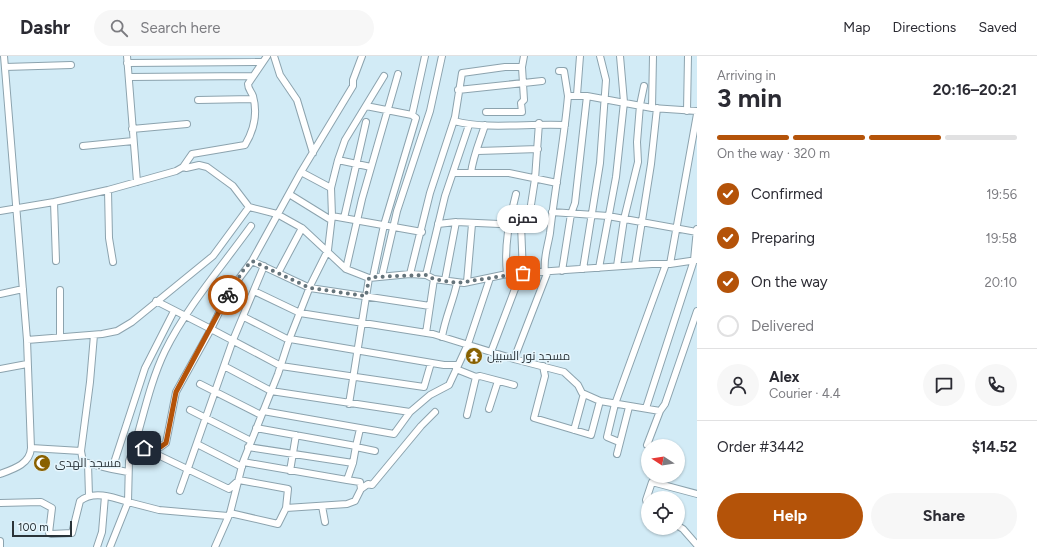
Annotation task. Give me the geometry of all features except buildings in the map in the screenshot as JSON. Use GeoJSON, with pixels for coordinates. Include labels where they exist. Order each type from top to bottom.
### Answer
{"type":"FeatureCollection","features":[{"type":"Feature","properties":{"kind":"street"},"geometry":{"type":"LineString","coordinates":[[0,474],[14,470],[26,462],[31,454],[32,448],[27,340],[18,244],[17,207],[3,71],[4,56]]}},
{"type":"Feature","properties":{"kind":"street"},"geometry":{"type":"LineString","coordinates":[[0,211],[54,202],[108,190],[176,171],[183,167],[192,154],[245,145],[252,134],[255,122],[252,94],[248,88],[252,76],[267,56]]}},
{"type":"Feature","properties":{"kind":"street"},"geometry":{"type":"LineString","coordinates":[[274,56],[280,75],[297,100],[313,153]]}},
{"type":"Feature","properties":{"kind":"street"},"geometry":{"type":"LineString","coordinates":[[152,453],[166,443],[176,392],[211,329],[229,292],[252,261],[301,172],[353,86],[353,80],[362,56]]}},
{"type":"Feature","properties":{"kind":"street"},"geometry":{"type":"LineString","coordinates":[[412,114],[425,56]]}},
{"type":"Feature","properties":{"kind":"street"},"geometry":{"type":"LineString","coordinates":[[382,276],[395,227],[397,211],[430,111],[442,56]]}},
{"type":"Feature","properties":{"kind":"street"},"geometry":{"type":"LineString","coordinates":[[486,112],[522,112],[521,103],[524,100],[522,67],[524,56]]}},
{"type":"Feature","properties":{"kind":"street"},"geometry":{"type":"LineString","coordinates":[[577,95],[580,56]]}},
{"type":"Feature","properties":{"kind":"street"},"geometry":{"type":"LineString","coordinates":[[583,269],[600,163],[606,80],[600,56]]}},
{"type":"Feature","properties":{"kind":"street"},"geometry":{"type":"LineString","coordinates":[[599,268],[616,177],[624,102],[620,56]]}},
{"type":"Feature","properties":{"kind":"street"},"geometry":{"type":"LineString","coordinates":[[635,265],[651,164],[654,108],[653,56]]}},
{"type":"Feature","properties":{"kind":"street"},"geometry":{"type":"LineString","coordinates":[[687,111],[688,56]]}},
{"type":"Feature","properties":{"kind":"street"},"geometry":{"type":"LineString","coordinates":[[137,182],[127,59],[262,62]]}},
{"type":"Feature","properties":{"kind":"street"},"geometry":{"type":"LineString","coordinates":[[3,71],[71,65]]}},
{"type":"Feature","properties":{"kind":"street"},"geometry":{"type":"LineString","coordinates":[[410,274],[422,232],[430,193],[454,121],[462,73],[505,67],[522,67]]}},
{"type":"Feature","properties":{"kind":"street"},"geometry":{"type":"LineString","coordinates":[[514,359],[546,272],[543,262],[549,238],[568,96],[564,71],[559,71]]}},
{"type":"Feature","properties":{"kind":"street"},"geometry":{"type":"LineString","coordinates":[[346,269],[371,168],[398,74]]}},
{"type":"Feature","properties":{"kind":"street"},"geometry":{"type":"LineString","coordinates":[[129,77],[252,76]]}},
{"type":"Feature","properties":{"kind":"street"},"geometry":{"type":"LineString","coordinates":[[215,547],[229,514],[242,464],[281,366],[289,340],[310,288],[328,250],[331,218],[331,188],[338,160],[346,140],[384,76]]}},
{"type":"Feature","properties":{"kind":"street"},"geometry":{"type":"LineString","coordinates":[[458,90],[542,81]]}},
{"type":"Feature","properties":{"kind":"street"},"geometry":{"type":"LineString","coordinates":[[618,266],[624,219],[638,162],[637,142],[640,105],[644,86]]}},
{"type":"Feature","properties":{"kind":"street"},"geometry":{"type":"LineString","coordinates":[[568,96],[587,96],[654,108],[697,111]]}},
{"type":"Feature","properties":{"kind":"street"},"geometry":{"type":"LineString","coordinates":[[562,270],[571,214],[575,203],[587,96]]}},
{"type":"Feature","properties":{"kind":"street"},"geometry":{"type":"LineString","coordinates":[[198,100],[253,99]]}},
{"type":"Feature","properties":{"kind":"street"},"geometry":{"type":"LineString","coordinates":[[349,404],[359,350],[366,296],[384,225],[416,118],[412,114],[366,106]]}},
{"type":"Feature","properties":{"kind":"street"},"geometry":{"type":"LineString","coordinates":[[619,442],[607,437],[615,404],[668,264],[678,229],[697,114]]}},
{"type":"Feature","properties":{"kind":"street"},"geometry":{"type":"LineString","coordinates":[[454,121],[469,125],[565,125]]}},
{"type":"Feature","properties":{"kind":"street"},"geometry":{"type":"LineString","coordinates":[[344,218],[355,164],[366,122]]}},
{"type":"Feature","properties":{"kind":"street"},"geometry":{"type":"LineString","coordinates":[[132,128],[186,124]]}},
{"type":"Feature","properties":{"kind":"street"},"geometry":{"type":"LineString","coordinates":[[491,352],[522,273],[524,226],[535,179],[539,124]]}},
{"type":"Feature","properties":{"kind":"street"},"geometry":{"type":"LineString","coordinates":[[426,275],[438,224],[469,125]]}},
{"type":"Feature","properties":{"kind":"street"},"geometry":{"type":"LineString","coordinates":[[471,173],[474,156],[478,151],[485,125]]}},
{"type":"Feature","properties":{"kind":"street"},"geometry":{"type":"LineString","coordinates":[[83,146],[133,141]]}},
{"type":"Feature","properties":{"kind":"street"},"geometry":{"type":"LineString","coordinates":[[478,151],[538,149]]}},
{"type":"Feature","properties":{"kind":"street"},"geometry":{"type":"LineString","coordinates":[[338,160],[371,168]]}},
{"type":"Feature","properties":{"kind":"street"},"geometry":{"type":"LineString","coordinates":[[183,167],[186,168],[199,165],[218,174],[233,186],[249,207],[277,214],[302,228],[328,250],[346,269],[371,277],[410,274],[426,275],[434,279],[457,283],[507,274],[668,264],[695,260]]}},
{"type":"Feature","properties":{"kind":"street"},"geometry":{"type":"LineString","coordinates":[[301,172],[331,188]]}},
{"type":"Feature","properties":{"kind":"street"},"geometry":{"type":"LineString","coordinates":[[454,173],[509,173],[557,183]]}},
{"type":"Feature","properties":{"kind":"street"},"geometry":{"type":"LineString","coordinates":[[108,190],[109,238],[112,262]]}},
{"type":"Feature","properties":{"kind":"street"},"geometry":{"type":"LineString","coordinates":[[289,194],[331,218],[358,220],[422,232]]}},
{"type":"Feature","properties":{"kind":"street"},"geometry":{"type":"LineString","coordinates":[[507,274],[505,254],[508,224],[516,194]]}},
{"type":"Feature","properties":{"kind":"street"},"geometry":{"type":"LineString","coordinates":[[54,202],[56,261]]}},
{"type":"Feature","properties":{"kind":"street"},"geometry":{"type":"LineString","coordinates":[[27,340],[94,335],[117,331],[132,322],[213,256],[249,207]]}},
{"type":"Feature","properties":{"kind":"street"},"geometry":{"type":"LineString","coordinates":[[552,212],[608,216],[697,231],[695,260],[646,408]]}},
{"type":"Feature","properties":{"kind":"street"},"geometry":{"type":"LineString","coordinates":[[438,224],[456,222],[524,226]]}},
{"type":"Feature","properties":{"kind":"street"},"geometry":{"type":"LineString","coordinates":[[445,280],[456,222]]}},
{"type":"Feature","properties":{"kind":"street"},"geometry":{"type":"LineString","coordinates":[[467,282],[472,224]]}},
{"type":"Feature","properties":{"kind":"street"},"geometry":{"type":"LineString","coordinates":[[110,547],[128,502],[129,461],[151,387],[165,352],[185,318],[251,226]]}},
{"type":"Feature","properties":{"kind":"street"},"geometry":{"type":"LineString","coordinates":[[278,273],[302,228]]}},
{"type":"Feature","properties":{"kind":"street"},"geometry":{"type":"LineString","coordinates":[[252,261],[310,288],[430,306]]}},
{"type":"Feature","properties":{"kind":"street"},"geometry":{"type":"LineString","coordinates":[[180,491],[233,340],[244,317],[264,266]]}},
{"type":"Feature","properties":{"kind":"street"},"geometry":{"type":"LineString","coordinates":[[200,384],[262,413],[394,434],[410,412],[430,395],[449,385],[468,344],[490,278]]}},
{"type":"Feature","properties":{"kind":"street"},"geometry":{"type":"LineString","coordinates":[[426,333],[434,279]]}},
{"type":"Feature","properties":{"kind":"street"},"geometry":{"type":"LineString","coordinates":[[442,337],[457,283]]}},
{"type":"Feature","properties":{"kind":"street"},"geometry":{"type":"LineString","coordinates":[[0,294],[23,289]]}},
{"type":"Feature","properties":{"kind":"street"},"geometry":{"type":"LineString","coordinates":[[60,290],[60,337]]}},
{"type":"Feature","properties":{"kind":"street"},"geometry":{"type":"LineString","coordinates":[[254,291],[300,313],[426,333],[564,372],[578,385],[585,395],[600,401],[629,407],[646,408],[660,412]]}},
{"type":"Feature","properties":{"kind":"street"},"geometry":{"type":"LineString","coordinates":[[156,301],[185,318],[211,329],[281,366],[424,387],[431,363]]}},
{"type":"Feature","properties":{"kind":"street"},"geometry":{"type":"LineString","coordinates":[[112,469],[144,368],[174,311]]}},
{"type":"Feature","properties":{"kind":"street"},"geometry":{"type":"LineString","coordinates":[[649,439],[660,412],[665,404],[697,311]]}},
{"type":"Feature","properties":{"kind":"street"},"geometry":{"type":"LineString","coordinates":[[244,317],[289,340],[359,350],[457,367],[476,377],[480,376],[514,385]]}},
{"type":"Feature","properties":{"kind":"street"},"geometry":{"type":"LineString","coordinates":[[94,335],[90,382],[81,451],[82,461],[128,472]]}},
{"type":"Feature","properties":{"kind":"street"},"geometry":{"type":"LineString","coordinates":[[0,369],[28,364]]}},
{"type":"Feature","properties":{"kind":"street"},"geometry":{"type":"LineString","coordinates":[[224,366],[271,391],[349,404],[410,412]]}},
{"type":"Feature","properties":{"kind":"street"},"geometry":{"type":"LineString","coordinates":[[543,366],[545,376],[534,418],[591,435],[600,401]]}},
{"type":"Feature","properties":{"kind":"street"},"geometry":{"type":"LineString","coordinates":[[467,416],[476,377]]}},
{"type":"Feature","properties":{"kind":"street"},"geometry":{"type":"LineString","coordinates":[[490,409],[498,381]]}},
{"type":"Feature","properties":{"kind":"street"},"geometry":{"type":"LineString","coordinates":[[412,392],[418,387]]}},
{"type":"Feature","properties":{"kind":"street"},"geometry":{"type":"LineString","coordinates":[[574,430],[582,397],[585,395]]}},
{"type":"Feature","properties":{"kind":"street"},"geometry":{"type":"LineString","coordinates":[[617,454],[629,407]]}},
{"type":"Feature","properties":{"kind":"street"},"geometry":{"type":"LineString","coordinates":[[190,410],[250,444],[293,454],[353,463]]}},
{"type":"Feature","properties":{"kind":"street"},"geometry":{"type":"LineString","coordinates":[[286,508],[347,504],[355,501],[361,489],[368,484],[372,485],[421,426],[435,412]]}},
{"type":"Feature","properties":{"kind":"street"},"geometry":{"type":"LineString","coordinates":[[256,428],[375,451]]}},
{"type":"Feature","properties":{"kind":"street"},"geometry":{"type":"LineString","coordinates":[[348,480],[360,429]]}},
{"type":"Feature","properties":{"kind":"street"},"geometry":{"type":"LineString","coordinates":[[290,471],[296,435]]}},
{"type":"Feature","properties":{"kind":"street"},"geometry":{"type":"LineString","coordinates":[[135,444],[229,489],[239,480]]}},
{"type":"Feature","properties":{"kind":"street"},"geometry":{"type":"LineString","coordinates":[[197,444],[242,464],[360,482],[361,489]]}},
{"type":"Feature","properties":{"kind":"street"},"geometry":{"type":"LineString","coordinates":[[32,448],[81,451]]}},
{"type":"Feature","properties":{"kind":"street"},"geometry":{"type":"LineString","coordinates":[[88,463],[88,496]]}},
{"type":"Feature","properties":{"kind":"street"},"geometry":{"type":"LineString","coordinates":[[0,503],[43,502],[52,508],[50,534],[72,534],[80,501],[88,496],[105,496],[159,510],[229,514],[278,524],[286,508],[288,489],[239,480]]}},
{"type":"Feature","properties":{"kind":"street"},"geometry":{"type":"LineString","coordinates":[[649,491],[652,482],[697,494]]}},
{"type":"Feature","properties":{"kind":"street"},"geometry":{"type":"LineString","coordinates":[[97,547],[102,532],[105,496]]}},
{"type":"Feature","properties":{"kind":"street"},"geometry":{"type":"LineString","coordinates":[[322,506],[325,522]]}},
{"type":"Feature","properties":{"kind":"street"},"geometry":{"type":"LineString","coordinates":[[685,531],[697,545]]}},
{"type":"Feature","properties":{"kind":"street"},"geometry":{"type":"LineString","coordinates":[[0,540],[0,547]]}},
{"type":"Feature","properties":{"kind":"way so far"},"geometry":{"type":"LineString","coordinates":[[228,295],[244,269],[252,261],[310,288],[366,296],[369,278],[373,277],[410,274],[426,275],[434,279],[464,283],[507,274],[523,273]]}},
{"type":"Feature","properties":{"kind":"place","name":"حمزه"},"geometry":{"type":"Point","coordinates":[523,273]}},
{"type":"Feature","properties":{"kind":"place","name":"مسجد نور السبيل"},"geometry":{"type":"Point","coordinates":[474,356]}},
{"type":"Feature","properties":{"kind":"place","name":"مسجد الهدى"},"geometry":{"type":"Point","coordinates":[42,463]}},
{"type":"Feature","properties":{"kind":"route"},"geometry":{"type":"LineString","coordinates":[[144,448],[152,453],[166,443],[172,420],[176,392],[228,295]]}}]}
